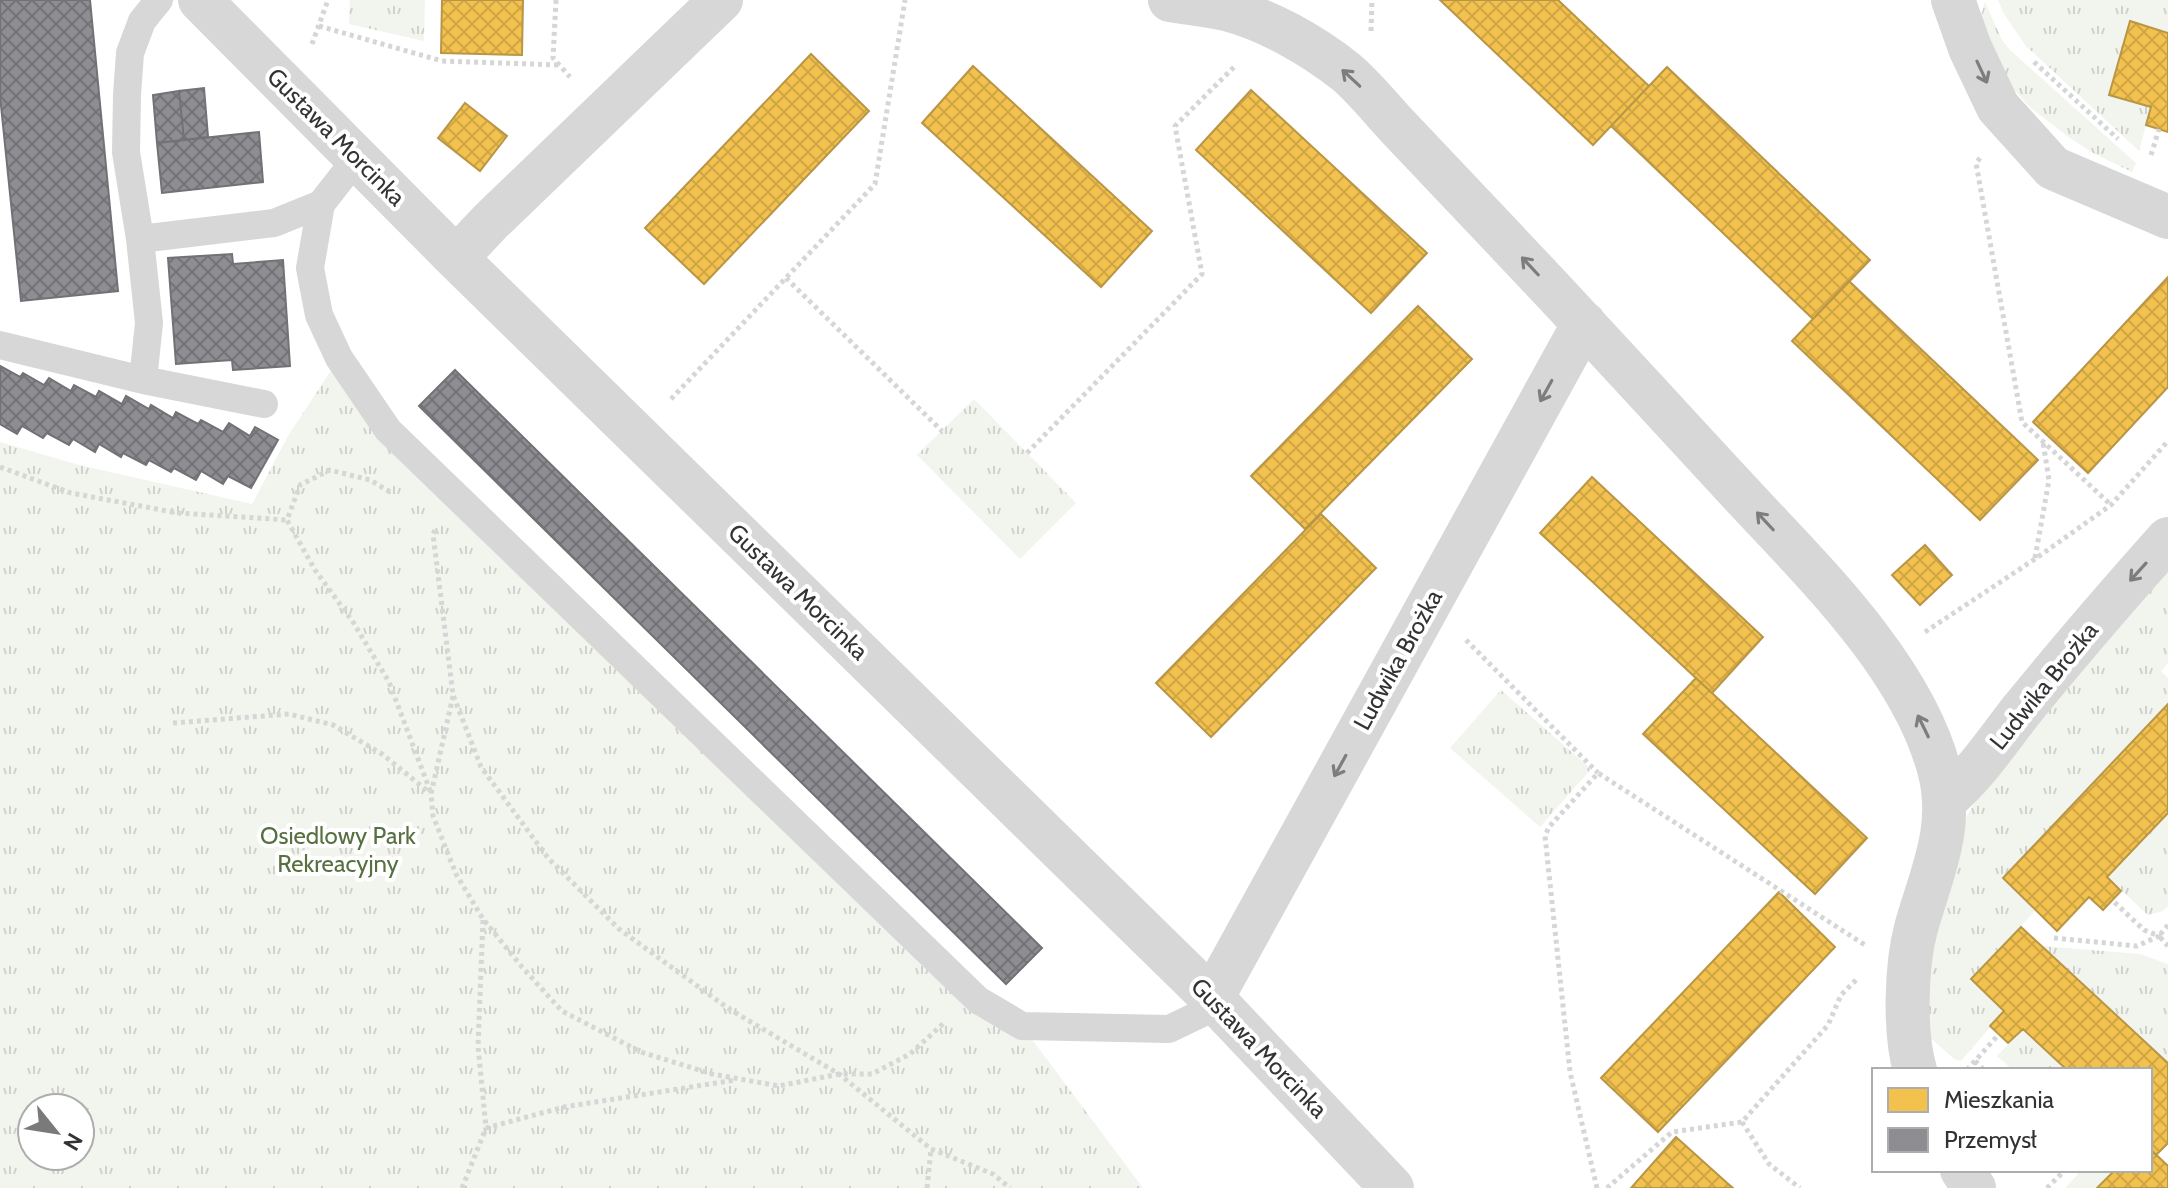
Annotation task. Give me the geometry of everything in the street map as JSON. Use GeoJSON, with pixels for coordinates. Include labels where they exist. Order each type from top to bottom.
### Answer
{"type":"FeatureCollection","features":[{"type":"Feature","properties":{"kind":"street","name":"Gustawa Morcinka"},"geometry":{"type":"LineString","coordinates":[[200,0],[456,258],[1216,1002],[1392,1188]]}},
{"type":"Feature","properties":{"kind":"street"},"geometry":{"type":"LineString","coordinates":[[456,258],[721,0]]}},
{"type":"Feature","properties":{"kind":"street"},"geometry":{"type":"LineString","coordinates":[[1170,0],[1225,9],[1274,26],[1346,73],[1584,323],[1842,604],[1885,659],[1931,742],[1945,800],[1945,825],[1939,853],[1915,932],[1896,962],[1909,1013],[1915,1068]]}},
{"type":"Feature","properties":{"kind":"street"},"geometry":{"type":"LineString","coordinates":[[1953,0],[1970,48],[1998,107],[2053,168],[2168,217]]}},
{"type":"Feature","properties":{"kind":"street","name":"Ludwika Brożka"},"geometry":{"type":"LineString","coordinates":[[1216,1002],[1430,600],[1584,323]]}},
{"type":"Feature","properties":{"kind":"street","name":"Ludwika Brożka"},"geometry":{"type":"LineString","coordinates":[[1945,800],[1975,771],[2109,605],[2168,539]]}},
{"type":"Feature","properties":{"kind":"lane"},"geometry":{"type":"LineString","coordinates":[[143,380],[149,323],[126,152],[130,53],[142,21],[159,0]]}},
{"type":"Feature","properties":{"kind":"lane"},"geometry":{"type":"LineString","coordinates":[[357,158],[321,204],[310,268],[319,315],[339,358],[388,430],[978,1000],[1022,1026],[1169,1029],[1216,1002]]}},
{"type":"Feature","properties":{"kind":"lane"},"geometry":{"type":"LineString","coordinates":[[140,239],[274,223],[321,204]]}},
{"type":"Feature","properties":{"kind":"lane"},"geometry":{"type":"LineString","coordinates":[[0,345],[143,380],[264,404]]}},
{"type":"Feature","properties":{"kind":"path"},"geometry":{"type":"LineString","coordinates":[[309,54],[328,0]]}},
{"type":"Feature","properties":{"kind":"path"},"geometry":{"type":"LineString","coordinates":[[556,0],[553,58],[603,114]]}},
{"type":"Feature","properties":{"kind":"path"},"geometry":{"type":"LineString","coordinates":[[637,434],[875,184],[905,0]]}},
{"type":"Feature","properties":{"kind":"path"},"geometry":{"type":"LineString","coordinates":[[319,26],[442,61],[560,65]]}},
{"type":"Feature","properties":{"kind":"path"},"geometry":{"type":"LineString","coordinates":[[1027,453],[1202,274],[1175,126],[1274,26]]}},
{"type":"Feature","properties":{"kind":"path"},"geometry":{"type":"LineString","coordinates":[[2031,60],[2125,146]]}},
{"type":"Feature","properties":{"kind":"path"},"geometry":{"type":"LineString","coordinates":[[2011,121],[1976,163],[2022,422],[2111,505]]}},
{"type":"Feature","properties":{"kind":"path"},"geometry":{"type":"LineString","coordinates":[[2148,164],[2159,129]]}},
{"type":"Feature","properties":{"kind":"path"},"geometry":{"type":"LineString","coordinates":[[786,278],[942,431]]}},
{"type":"Feature","properties":{"kind":"path"},"geometry":{"type":"LineString","coordinates":[[1885,659],[2111,505],[2168,441]]}},
{"type":"Feature","properties":{"kind":"path"},"geometry":{"type":"LineString","coordinates":[[2035,559],[2049,480],[2043,442]]}},
{"type":"Feature","properties":{"kind":"path"},"geometry":{"type":"LineString","coordinates":[[0,467],[71,493],[178,513],[287,520]]}},
{"type":"Feature","properties":{"kind":"path"},"geometry":{"type":"LineString","coordinates":[[396,496],[370,480],[330,470],[300,485],[287,520],[315,570],[353,622],[389,682],[431,794],[433,816],[456,874],[483,919],[562,1011],[641,1052],[712,1074],[779,1086],[839,1074],[872,1074],[910,1054],[971,993]]}},
{"type":"Feature","properties":{"kind":"path"},"geometry":{"type":"LineString","coordinates":[[438,521],[433,534],[453,695],[481,767],[548,858],[619,929],[729,1009],[839,1074],[931,1149],[993,1174],[1010,1188]]}},
{"type":"Feature","properties":{"kind":"path"},"geometry":{"type":"LineString","coordinates":[[425,524],[433,534]]}},
{"type":"Feature","properties":{"kind":"path"},"geometry":{"type":"LineString","coordinates":[[1430,600],[1490,666],[1598,773],[1896,962],[1841,995],[1828,1025],[1742,1122],[1672,1132],[1607,1188]]}},
{"type":"Feature","properties":{"kind":"path"},"geometry":{"type":"LineString","coordinates":[[431,794],[453,695]]}},
{"type":"Feature","properties":{"kind":"path"},"geometry":{"type":"LineString","coordinates":[[173,723],[289,714],[333,725],[382,754],[431,794]]}},
{"type":"Feature","properties":{"kind":"path"},"geometry":{"type":"LineString","coordinates":[[1597,1188],[1570,1072],[1545,836],[1549,827],[1598,773]]}},
{"type":"Feature","properties":{"kind":"path"},"geometry":{"type":"LineString","coordinates":[[2112,900],[2144,930],[2159,936],[2168,946]]}},
{"type":"Feature","properties":{"kind":"path"},"geometry":{"type":"LineString","coordinates":[[462,1188],[486,1128],[478,1046],[483,919]]}},
{"type":"Feature","properties":{"kind":"path"},"geometry":{"type":"LineString","coordinates":[[2054,938],[2137,946],[2159,936],[2168,925]]}},
{"type":"Feature","properties":{"kind":"path"},"geometry":{"type":"LineString","coordinates":[[1969,1068],[1999,1034]]}},
{"type":"Feature","properties":{"kind":"path"},"geometry":{"type":"LineString","coordinates":[[1975,1061],[1982,1068]]}},
{"type":"Feature","properties":{"kind":"path"},"geometry":{"type":"LineString","coordinates":[[486,1128],[564,1107],[739,1079]]}},
{"type":"Feature","properties":{"kind":"path"},"geometry":{"type":"LineString","coordinates":[[1742,1122],[1769,1164],[1800,1188]]}},
{"type":"Feature","properties":{"kind":"path"},"geometry":{"type":"LineString","coordinates":[[927,1188],[931,1149]]}},
{"type":"Feature","properties":{"kind":"path"},"geometry":{"type":"LineString","coordinates":[[2047,1188],[2063,1172]]}},
{"type":"Feature","properties":{"kind":"green space"},"geometry":{"type":"Polygon","coordinates":[[[350,0],[425,0],[424,41],[349,24],[350,0]]]}},
{"type":"Feature","properties":{"kind":"green space"},"geometry":{"type":"Polygon","coordinates":[[[1998,0],[2168,0],[2168,33],[2130,21],[2109,95],[2151,107],[2139,151],[2026,46],[1998,0]]]}},
{"type":"Feature","properties":{"kind":"green space"},"geometry":{"type":"Polygon","coordinates":[[[1985,2],[2002,40],[2010,50],[2136,163],[2132,172],[2067,136],[2031,108],[2002,77],[1980,19],[1985,2]]]}},
{"type":"Feature","properties":{"kind":"green space","name":"Osiedlowy Park Rekreacyjny"},"geometry":{"type":"Polygon","coordinates":[[[339,358],[388,430],[1022,1026],[1143,1188],[0,1188],[0,442],[79,465],[252,504],[288,436],[339,358]]]}},
{"type":"Feature","properties":{"kind":"green space"},"geometry":{"type":"Polygon","coordinates":[[[974,399],[1076,503],[1020,559],[917,455],[974,399]]]}},
{"type":"Feature","properties":{"kind":"green space"},"geometry":{"type":"Polygon","coordinates":[[[2168,558],[2168,663],[2161,671],[2168,678],[2168,704],[2003,878],[2036,910],[1971,979],[2004,1011],[1961,1061],[1954,1059],[1924,1032],[1920,1006],[1957,834],[1972,807],[2068,676],[2168,558]]]}},
{"type":"Feature","properties":{"kind":"green space"},"geometry":{"type":"Polygon","coordinates":[[[1501,690],[1591,769],[1540,827],[1450,748],[1501,690]]]}},
{"type":"Feature","properties":{"kind":"green space"},"geometry":{"type":"Polygon","coordinates":[[[2168,813],[2168,906],[2163,911],[2148,915],[2107,877],[2168,813]]]}},
{"type":"Feature","properties":{"kind":"green space"},"geometry":{"type":"Polygon","coordinates":[[[2042,946],[2140,954],[2168,964],[2168,1063],[2042,946]]]}},
{"type":"Feature","properties":{"kind":"green space"},"geometry":{"type":"Polygon","coordinates":[[[2023,1029],[2065,1068],[2011,1068],[1997,1056],[2023,1029]]]}},
{"type":"Feature","properties":{"kind":"green space"},"geometry":{"type":"Polygon","coordinates":[[[2080,1172],[2113,1172],[2097,1188],[2065,1188],[2080,1172]]]}},
{"type":"Feature","properties":{"kind":"building: Mieszkania"},"geometry":{"type":"Polygon","coordinates":[[[442,0],[523,0],[522,55],[441,53],[442,0]]]}},
{"type":"Feature","properties":{"kind":"building: Mieszkania"},"geometry":{"type":"Polygon","coordinates":[[[1440,0],[1558,0],[1649,86],[1593,145],[1440,0]]]}},
{"type":"Feature","properties":{"kind":"building: Mieszkania"},"geometry":{"type":"Polygon","coordinates":[[[2130,21],[2168,33],[2168,132],[2146,125],[2151,107],[2109,95],[2130,21]]]}},
{"type":"Feature","properties":{"kind":"building: Mieszkania"},"geometry":{"type":"Polygon","coordinates":[[[811,54],[869,111],[704,284],[645,228],[811,54]]]}},
{"type":"Feature","properties":{"kind":"building: Mieszkania"},"geometry":{"type":"Polygon","coordinates":[[[973,66],[1152,231],[1101,287],[922,123],[973,66]]]}},
{"type":"Feature","properties":{"kind":"building: Mieszkania"},"geometry":{"type":"Polygon","coordinates":[[[1667,67],[1870,260],[1813,319],[1611,126],[1667,67]]]}},
{"type":"Feature","properties":{"kind":"building: Mieszkania"},"geometry":{"type":"Polygon","coordinates":[[[1251,90],[1427,253],[1371,313],[1196,150],[1251,90]]]}},
{"type":"Feature","properties":{"kind":"building: Mieszkania"},"geometry":{"type":"Polygon","coordinates":[[[465,103],[507,136],[480,171],[438,138],[465,103]]]}},
{"type":"Feature","properties":{"kind":"building: Mieszkania"},"geometry":{"type":"Polygon","coordinates":[[[2168,277],[2168,387],[2088,473],[2033,422],[2168,277]]]}},
{"type":"Feature","properties":{"kind":"building: Mieszkania"},"geometry":{"type":"Polygon","coordinates":[[[1849,281],[2038,460],[1980,520],[1792,341],[1849,281]]]}},
{"type":"Feature","properties":{"kind":"building: Mieszkania"},"geometry":{"type":"Polygon","coordinates":[[[1418,306],[1472,359],[1305,529],[1251,476],[1418,306]]]}},
{"type":"Feature","properties":{"kind":"building: Mieszkania"},"geometry":{"type":"Polygon","coordinates":[[[1592,477],[1763,637],[1712,693],[1540,533],[1592,477]]]}},
{"type":"Feature","properties":{"kind":"building: Mieszkania"},"geometry":{"type":"Polygon","coordinates":[[[1321,514],[1376,568],[1211,737],[1156,683],[1321,514]]]}},
{"type":"Feature","properties":{"kind":"building: Mieszkania"},"geometry":{"type":"Polygon","coordinates":[[[1925,545],[1952,575],[1920,605],[1892,575],[1925,545]]]}},
{"type":"Feature","properties":{"kind":"building: Mieszkania"},"geometry":{"type":"Polygon","coordinates":[[[1696,678],[1867,838],[1815,894],[1643,734],[1696,678]]]}},
{"type":"Feature","properties":{"kind":"building: Mieszkania"},"geometry":{"type":"Polygon","coordinates":[[[2168,704],[2168,813],[2107,877],[2121,891],[2103,910],[2089,897],[2057,931],[2003,878],[2168,704]]]}},
{"type":"Feature","properties":{"kind":"building: Mieszkania"},"geometry":{"type":"Polygon","coordinates":[[[1779,892],[1835,947],[1658,1132],[1601,1078],[1779,892]]]}},
{"type":"Feature","properties":{"kind":"building: Mieszkania"},"geometry":{"type":"Polygon","coordinates":[[[2021,927],[2168,1063],[2168,1143],[2156,1155],[2152,1151],[2152,1068],[2065,1068],[2023,1029],[2008,1043],[1990,1026],[2004,1011],[1971,979],[2021,927]]]}},
{"type":"Feature","properties":{"kind":"building: Mieszkania"},"geometry":{"type":"Polygon","coordinates":[[[1676,1137],[1726,1182],[1733,1188],[1631,1188],[1676,1137]]]}},
{"type":"Feature","properties":{"kind":"building: Mieszkania"},"geometry":{"type":"Polygon","coordinates":[[[2152,1151],[2168,1166],[2168,1188],[2097,1188],[2113,1172],[2152,1172],[2152,1151]]]}},
{"type":"Feature","properties":{"kind":"building: Przemysł"},"geometry":{"type":"Polygon","coordinates":[[[0,0],[90,0],[118,291],[21,301],[0,96],[0,0]]]}},
{"type":"Feature","properties":{"kind":"building: Przemysł"},"geometry":{"type":"Polygon","coordinates":[[[204,88],[208,137],[184,140],[179,91],[204,88]]]}},
{"type":"Feature","properties":{"kind":"building: Przemysł"},"geometry":{"type":"Polygon","coordinates":[[[179,91],[184,140],[157,143],[153,95],[179,91]]]}},
{"type":"Feature","properties":{"kind":"building: Przemysł"},"geometry":{"type":"Polygon","coordinates":[[[259,132],[263,182],[162,193],[157,143],[259,132]]]}},
{"type":"Feature","properties":{"kind":"building: Przemysł"},"geometry":{"type":"Polygon","coordinates":[[[232,254],[233,264],[283,260],[290,366],[233,370],[232,360],[176,364],[168,258],[232,254]]]}},
{"type":"Feature","properties":{"kind":"building: Przemysł"},"geometry":{"type":"Polygon","coordinates":[[[0,366],[20,377],[23,373],[44,385],[49,378],[71,391],[74,385],[96,397],[99,391],[122,404],[126,396],[149,409],[151,405],[173,418],[176,412],[198,424],[201,420],[223,432],[229,423],[250,436],[255,427],[278,440],[251,488],[228,476],[223,484],[201,471],[196,480],[174,468],[171,472],[149,460],[146,465],[123,453],[121,457],[99,444],[95,452],[73,439],[69,445],[47,433],[43,438],[22,426],[17,434],[0,424],[0,366]]]}},
{"type":"Feature","properties":{"kind":"building: Przemysł"},"geometry":{"type":"Polygon","coordinates":[[[455,370],[1042,948],[1006,984],[419,406],[455,370]]]}}]}
